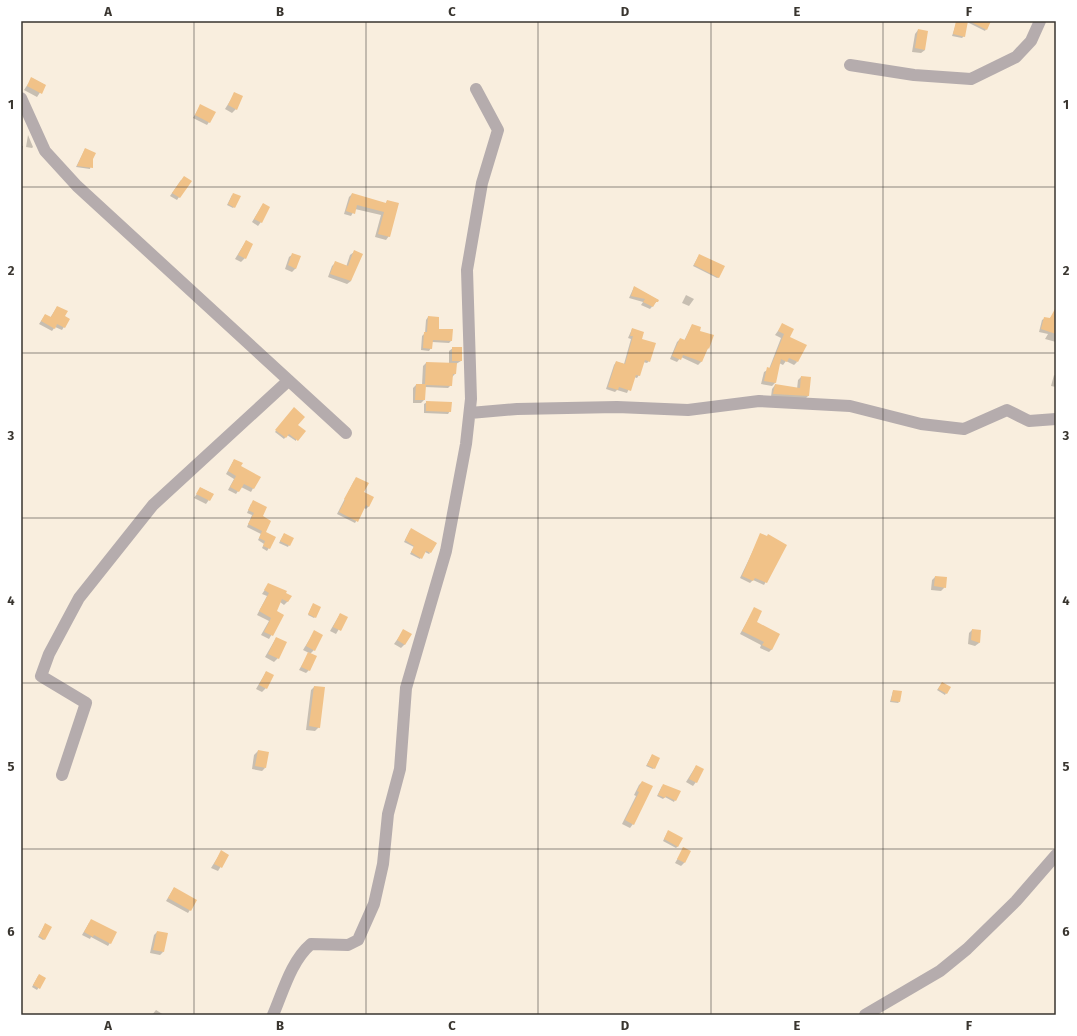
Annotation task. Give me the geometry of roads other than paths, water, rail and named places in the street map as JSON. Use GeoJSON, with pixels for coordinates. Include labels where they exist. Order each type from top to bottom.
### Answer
{"type":"FeatureCollection","features":[{"type":"Feature","properties":{"kind":"street"},"geometry":{"type":"LineString","coordinates":[[850,65],[914,75],[971,78],[1016,57],[1031,41],[1040,21]]}},
{"type":"Feature","properties":{"kind":"street"},"geometry":{"type":"LineString","coordinates":[[273,1015],[297,959],[304,950],[311,944],[348,945],[358,940],[374,904],[383,864],[388,814],[400,769],[406,688],[446,551],[466,444],[470,413],[471,391],[468,270],[482,183],[498,130],[476,88]]}},
{"type":"Feature","properties":{"kind":"street"},"geometry":{"type":"LineString","coordinates":[[21,98],[45,151],[77,186],[346,433]]}},
{"type":"Feature","properties":{"kind":"street"},"geometry":{"type":"LineString","coordinates":[[62,775],[86,703],[41,676],[49,654],[79,598],[153,505],[288,381]]}},
{"type":"Feature","properties":{"kind":"street"},"geometry":{"type":"LineString","coordinates":[[470,413],[517,409],[618,407],[688,410],[759,401],[850,406],[921,424],[964,429],[1007,410],[1030,421],[1056,419]]}},
{"type":"Feature","properties":{"kind":"street"},"geometry":{"type":"LineString","coordinates":[[864,1015],[940,971],[967,949],[1016,901],[1056,855]]}}]}
